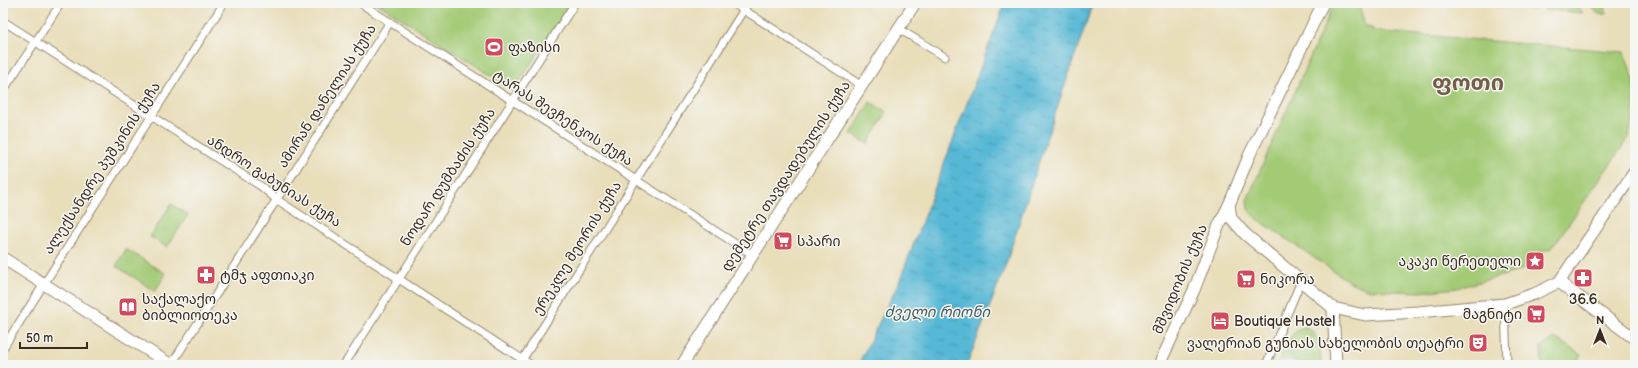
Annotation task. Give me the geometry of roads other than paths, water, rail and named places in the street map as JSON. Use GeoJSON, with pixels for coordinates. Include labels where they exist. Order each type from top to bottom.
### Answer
{"type":"FeatureCollection","features":[{"type":"Feature","properties":{"kind":"street"},"geometry":{"type":"LineString","coordinates":[[3,91],[61,3]]}},
{"type":"Feature","properties":{"kind":"street","name":"ალექსანდრე პუშკინის ქუჩა"},"geometry":{"type":"LineString","coordinates":[[3,348],[224,3]]}},
{"type":"Feature","properties":{"kind":"street","name":"ტარას შევჩენკოს ქუჩა"},"geometry":{"type":"LineString","coordinates":[[360,3],[753,255]]}},
{"type":"Feature","properties":{"kind":"street","name":"ნოდარ დუმბაძის ქუჩა"},"geometry":{"type":"LineString","coordinates":[[344,365],[398,278],[575,3]]}},
{"type":"Feature","properties":{"kind":"street"},"geometry":{"type":"LineString","coordinates":[[733,3],[862,86]]}},
{"type":"Feature","properties":{"kind":"street","name":"ერეკლე მეორის ქუჩა"},"geometry":{"type":"LineString","coordinates":[[520,362],[748,3]]}},
{"type":"Feature","properties":{"kind":"street","name":"დემეტრე თავდადებულის ქუჩა"},"geometry":{"type":"LineString","coordinates":[[682,365],[915,3]]}},
{"type":"Feature","properties":{"kind":"street","name":"მშვიდობის ქუჩა"},"geometry":{"type":"LineString","coordinates":[[1159,365],[1194,290],[1219,225],[1249,156],[1323,3]]}},
{"type":"Feature","properties":{"kind":"street","name":"ანდრო გაბუნიას ქუჩა"},"geometry":{"type":"LineString","coordinates":[[3,21],[262,187],[276,199],[398,278],[520,362],[531,365]]}},
{"type":"Feature","properties":{"kind":"street","name":"ამირან დანელიას ქუჩა"},"geometry":{"type":"LineString","coordinates":[[171,365],[390,22]]}},
{"type":"Feature","properties":{"kind":"street"},"geometry":{"type":"LineString","coordinates":[[899,29],[946,57]]}},
{"type":"Feature","properties":{"kind":"street"},"geometry":{"type":"LineString","coordinates":[[1229,205],[1232,218],[1245,234],[1333,308],[1365,315],[1505,304],[1559,282],[1635,171]]}},
{"type":"Feature","properties":{"kind":"street"},"geometry":{"type":"LineString","coordinates":[[1219,225],[1245,234]]}},
{"type":"Feature","properties":{"kind":"street"},"geometry":{"type":"LineString","coordinates":[[3,258],[171,365]]}},
{"type":"Feature","properties":{"kind":"street"},"geometry":{"type":"LineString","coordinates":[[1266,365],[1301,281]]}},
{"type":"Feature","properties":{"kind":"street"},"geometry":{"type":"LineString","coordinates":[[1559,282],[1635,339]]}},
{"type":"Feature","properties":{"kind":"street"},"geometry":{"type":"LineString","coordinates":[[1505,304],[1507,365]]}},
{"type":"Feature","properties":{"kind":"street"},"geometry":{"type":"LineString","coordinates":[[1333,308],[1336,365]]}},
{"type":"Feature","properties":{"kind":"water","name":"ძველი რიონი"},"geometry":{"type":"Polygon","coordinates":[[[1005,3],[1093,3],[1040,158],[1005,267],[967,365],[858,365],[899,282],[1005,3]]]}},
{"type":"Feature","properties":{"kind":"place","name":"ფაზისი"},"geometry":{"type":"Point","coordinates":[494,47]}},
{"type":"Feature","properties":{"kind":"place","name":"სპარი"},"geometry":{"type":"Point","coordinates":[783,241]}},
{"type":"Feature","properties":{"kind":"place","name":"აკაკი წერეთელი"},"geometry":{"type":"Point","coordinates":[1535,261]}},
{"type":"Feature","properties":{"kind":"place","name":"ტმჯ აფთიაკი"},"geometry":{"type":"Point","coordinates":[206,275]}},
{"type":"Feature","properties":{"kind":"place","name":"36.6"},"geometry":{"type":"Point","coordinates":[1583,278]}},
{"type":"Feature","properties":{"kind":"place","name":"ნიკორა"},"geometry":{"type":"Point","coordinates":[1246,279]}},
{"type":"Feature","properties":{"kind":"place","name":"საქალაქო ბიბლიოთეკა"},"geometry":{"type":"Point","coordinates":[128,307]}},
{"type":"Feature","properties":{"kind":"place","name":"მაგნიტი"},"geometry":{"type":"Point","coordinates":[1536,314]}},
{"type":"Feature","properties":{"kind":"place","name":"Boutique Hostel"},"geometry":{"type":"Point","coordinates":[1220,321]}},
{"type":"Feature","properties":{"kind":"place","name":"ვალერიან გუნიას სახელობის თეატრი"},"geometry":{"type":"Point","coordinates":[1478,343]}},
{"type":"Feature","properties":{"kind":"district","name":"ფოთი"},"geometry":{"type":"Point","coordinates":[1468,83]}}]}
